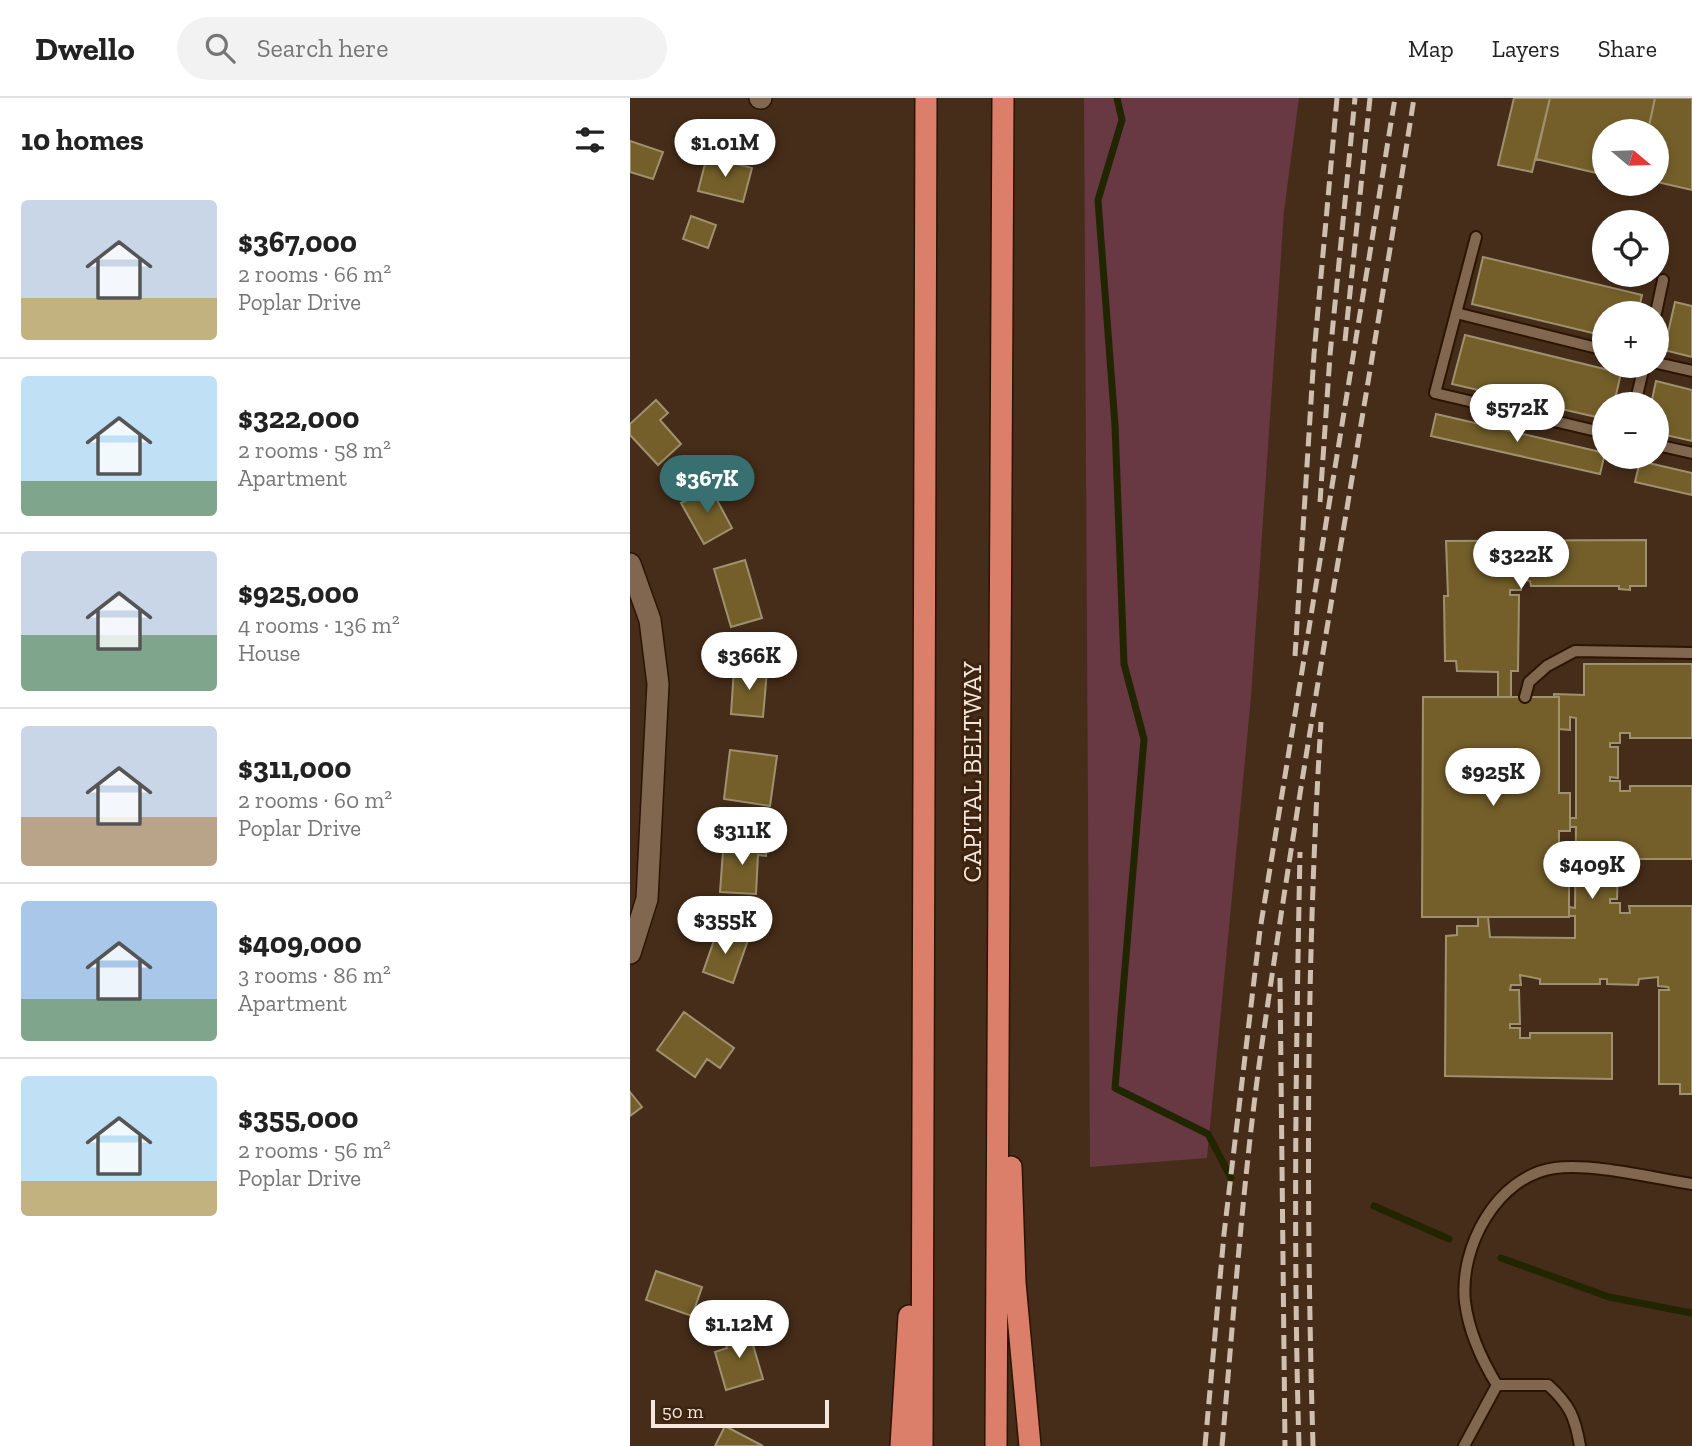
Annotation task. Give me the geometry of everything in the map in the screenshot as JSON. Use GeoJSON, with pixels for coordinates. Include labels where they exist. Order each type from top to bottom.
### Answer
{"type":"FeatureCollection","features":[{"type":"Feature","properties":{"kind":"highway","name":"CAPITAL BELTWAY"},"geometry":{"type":"LineString","coordinates":[[922,1446],[926,98]]}},
{"type":"Feature","properties":{"kind":"highway","name":"CAPITAL BELTWAY"},"geometry":{"type":"LineString","coordinates":[[996,1446],[1003,98]]}},
{"type":"Feature","properties":{"kind":"highway"},"geometry":{"type":"LineString","coordinates":[[1001,825],[1015,1283],[1030,1446]]}},
{"type":"Feature","properties":{"kind":"highway"},"geometry":{"type":"LineString","coordinates":[[901,1446],[922,1090]]}},
{"type":"Feature","properties":{"kind":"street"},"geometry":{"type":"LineString","coordinates":[[630,564],[645,599],[656,654],[658,684],[640,832],[647,900],[630,953]]}},
{"type":"Feature","properties":{"kind":"lane"},"geometry":{"type":"LineString","coordinates":[[1476,237],[1435,393],[1592,430]]}},
{"type":"Feature","properties":{"kind":"lane"},"geometry":{"type":"LineString","coordinates":[[1456,313],[1592,347]]}},
{"type":"Feature","properties":{"kind":"lane"},"geometry":{"type":"LineString","coordinates":[[1669,366],[1692,371]]}},
{"type":"Feature","properties":{"kind":"lane"},"geometry":{"type":"LineString","coordinates":[[1669,448],[1692,453]]}},
{"type":"Feature","properties":{"kind":"lane"},"geometry":{"type":"LineString","coordinates":[[1525,697],[1529,682],[1547,666],[1575,651],[1692,653]]}},
{"type":"Feature","properties":{"kind":"lane"},"geometry":{"type":"LineString","coordinates":[[1497,1385],[1479,1356],[1465,1300],[1469,1254],[1487,1211],[1524,1177],[1552,1169],[1574,1167],[1692,1184]]}},
{"type":"Feature","properties":{"kind":"lane"},"geometry":{"type":"LineString","coordinates":[[1464,1446],[1497,1385]]}},
{"type":"Feature","properties":{"kind":"lane"},"geometry":{"type":"LineString","coordinates":[[1497,1385],[1548,1385],[1566,1401],[1576,1423],[1580,1446]]}},
{"type":"Feature","properties":{"kind":"shaded area"},"geometry":{"type":"Polygon","coordinates":[[[1084,98],[1299,98],[1284,211],[1251,697],[1207,1158],[1090,1167],[1084,98]]]}},
{"type":"Feature","properties":{"kind":"building"},"geometry":{"type":"Polygon","coordinates":[[[1514,98],[1550,98],[1532,172],[1498,165],[1514,98]]]}},
{"type":"Feature","properties":{"kind":"building"},"geometry":{"type":"Polygon","coordinates":[[[1550,98],[1655,98],[1651,119],[1592,119],[1592,172],[1536,159],[1550,98]]]}},
{"type":"Feature","properties":{"kind":"building"},"geometry":{"type":"Polygon","coordinates":[[[1655,98],[1692,98],[1692,190],[1670,185],[1670,119],[1651,119],[1655,98]]]}},
{"type":"Feature","properties":{"kind":"building"},"geometry":{"type":"Polygon","coordinates":[[[630,141],[663,152],[653,179],[630,172],[630,141]]]}},
{"type":"Feature","properties":{"kind":"building"},"geometry":{"type":"Polygon","coordinates":[[[707,156],[752,168],[743,202],[698,191],[707,156]]]}},
{"type":"Feature","properties":{"kind":"building"},"geometry":{"type":"Polygon","coordinates":[[[691,216],[716,225],[708,248],[683,239],[691,216]]]}},
{"type":"Feature","properties":{"kind":"building"},"geometry":{"type":"Polygon","coordinates":[[[1483,257],[1592,283],[1592,287],[1609,287],[1642,295],[1641,301],[1592,301],[1592,333],[1472,304],[1483,257]]]}},
{"type":"Feature","properties":{"kind":"building"},"geometry":{"type":"Polygon","coordinates":[[[1675,302],[1692,306],[1692,357],[1669,351],[1669,328],[1675,302]]]}},
{"type":"Feature","properties":{"kind":"building"},"geometry":{"type":"Polygon","coordinates":[[[1465,335],[1592,366],[1592,378],[1620,378],[1617,392],[1592,392],[1592,416],[1452,384],[1465,335]]]}},
{"type":"Feature","properties":{"kind":"building"},"geometry":{"type":"Polygon","coordinates":[[[1656,381],[1692,390],[1692,441],[1669,436],[1669,392],[1654,392],[1656,381]]]}},
{"type":"Feature","properties":{"kind":"building"},"geometry":{"type":"Polygon","coordinates":[[[656,400],[668,413],[660,420],[681,444],[658,465],[630,435],[630,424],[656,400]]]}},
{"type":"Feature","properties":{"kind":"building"},"geometry":{"type":"Polygon","coordinates":[[[1436,414],[1592,450],[1592,469],[1601,469],[1600,474],[1431,436],[1436,414]]]}},
{"type":"Feature","properties":{"kind":"building"},"geometry":{"type":"Polygon","coordinates":[[[1669,468],[1692,473],[1692,495],[1635,482],[1638,469],[1669,468]]]}},
{"type":"Feature","properties":{"kind":"building"},"geometry":{"type":"Polygon","coordinates":[[[710,487],[732,528],[704,544],[681,503],[710,487]]]}},
{"type":"Feature","properties":{"kind":"building"},"geometry":{"type":"Polygon","coordinates":[[[1646,540],[1646,586],[1630,586],[1630,590],[1619,589],[1619,586],[1531,586],[1530,581],[1521,580],[1521,590],[1510,590],[1510,595],[1519,595],[1518,671],[1511,671],[1511,697],[1498,697],[1498,672],[1457,671],[1456,661],[1445,661],[1444,596],[1448,596],[1446,541],[1646,540]]]}},
{"type":"Feature","properties":{"kind":"building"},"geometry":{"type":"Polygon","coordinates":[[[745,560],[762,618],[731,627],[714,569],[745,560]]]}},
{"type":"Feature","properties":{"kind":"building"},"geometry":{"type":"Polygon","coordinates":[[[1584,664],[1692,664],[1692,738],[1630,738],[1630,733],[1620,733],[1620,743],[1610,743],[1610,747],[1618,747],[1618,778],[1610,777],[1610,781],[1620,781],[1620,791],[1630,791],[1630,786],[1692,786],[1692,859],[1630,859],[1630,854],[1620,854],[1619,864],[1609,864],[1609,869],[1618,869],[1617,899],[1610,899],[1610,903],[1620,903],[1620,913],[1630,913],[1629,906],[1692,906],[1692,1094],[1680,1094],[1680,1084],[1659,1084],[1659,990],[1669,990],[1668,987],[1658,986],[1658,977],[1639,979],[1638,985],[1607,984],[1607,979],[1600,979],[1600,984],[1540,984],[1540,979],[1520,975],[1521,985],[1511,985],[1510,990],[1519,990],[1520,1024],[1510,1024],[1510,1028],[1520,1028],[1520,1038],[1530,1038],[1530,1033],[1612,1033],[1612,1079],[1445,1076],[1446,936],[1457,935],[1457,926],[1478,926],[1478,917],[1488,917],[1490,937],[1575,938],[1575,916],[1569,916],[1569,907],[1575,908],[1576,827],[1570,827],[1570,818],[1576,818],[1576,718],[1570,717],[1570,730],[1559,729],[1559,697],[1554,697],[1554,694],[1584,695],[1584,664]]]}},
{"type":"Feature","properties":{"kind":"building"},"geometry":{"type":"Polygon","coordinates":[[[734,668],[767,671],[763,717],[731,714],[734,668]]]}},
{"type":"Feature","properties":{"kind":"building"},"geometry":{"type":"Polygon","coordinates":[[[1423,697],[1559,697],[1559,793],[1570,793],[1570,831],[1559,831],[1559,882],[1569,883],[1569,917],[1422,917],[1423,697]]]}},
{"type":"Feature","properties":{"kind":"building"},"geometry":{"type":"Polygon","coordinates":[[[730,750],[777,756],[770,806],[724,799],[730,750]]]}},
{"type":"Feature","properties":{"kind":"building"},"geometry":{"type":"Polygon","coordinates":[[[737,840],[767,842],[766,856],[758,855],[756,894],[720,892],[723,851],[736,851],[737,840]]]}},
{"type":"Feature","properties":{"kind":"building"},"geometry":{"type":"Polygon","coordinates":[[[718,929],[748,940],[733,983],[703,972],[718,929]]]}},
{"type":"Feature","properties":{"kind":"building"},"geometry":{"type":"Polygon","coordinates":[[[684,1012],[734,1048],[720,1068],[707,1059],[695,1077],[657,1050],[684,1012]]]}},
{"type":"Feature","properties":{"kind":"building"},"geometry":{"type":"Polygon","coordinates":[[[630,1092],[642,1107],[630,1116],[630,1092]]]}},
{"type":"Feature","properties":{"kind":"building"},"geometry":{"type":"Polygon","coordinates":[[[656,1271],[702,1287],[692,1316],[646,1300],[656,1271]]]}},
{"type":"Feature","properties":{"kind":"building"},"geometry":{"type":"Polygon","coordinates":[[[748,1328],[763,1379],[726,1390],[715,1352],[727,1348],[723,1335],[748,1328]]]}},
{"type":"Feature","properties":{"kind":"building"},"geometry":{"type":"Polygon","coordinates":[[[725,1426],[763,1446],[715,1446],[725,1426]]]}},
{"type":"Feature","properties":{"kind":"waterway"},"geometry":{"type":"LineString","coordinates":[[1117,98],[1122,120],[1098,200],[1115,425],[1124,664],[1144,739],[1115,1088],[1208,1134],[1231,1178]]}},
{"type":"Feature","properties":{"kind":"waterway"},"geometry":{"type":"LineString","coordinates":[[1374,1206],[1449,1239]]}},
{"type":"Feature","properties":{"kind":"waterway"},"geometry":{"type":"LineString","coordinates":[[1501,1258],[1609,1297],[1692,1313]]}},
{"type":"Feature","properties":{"kind":"railway"},"geometry":{"type":"LineString","coordinates":[[1295,656],[1314,354],[1337,98]]}},
{"type":"Feature","properties":{"kind":"railway"},"geometry":{"type":"LineString","coordinates":[[1320,502],[1330,355],[1355,98]]}},
{"type":"Feature","properties":{"kind":"railway"},"geometry":{"type":"LineString","coordinates":[[1345,341],[1370,98]]}},
{"type":"Feature","properties":{"kind":"railway"},"geometry":{"type":"LineString","coordinates":[[1205,1446],[1224,1234],[1260,930],[1395,98]]}},
{"type":"Feature","properties":{"kind":"railway"},"geometry":{"type":"LineString","coordinates":[[1222,1446],[1244,1194],[1262,1044],[1414,98]]}},
{"type":"Feature","properties":{"kind":"railway"},"geometry":{"type":"LineString","coordinates":[[1313,1446],[1309,1265],[1310,993],[1321,722]]}},
{"type":"Feature","properties":{"kind":"railway"},"geometry":{"type":"LineString","coordinates":[[1299,1446],[1296,1149],[1300,852]]}},
{"type":"Feature","properties":{"kind":"railway"},"geometry":{"type":"LineString","coordinates":[[1280,978],[1285,1446]]}}]}
